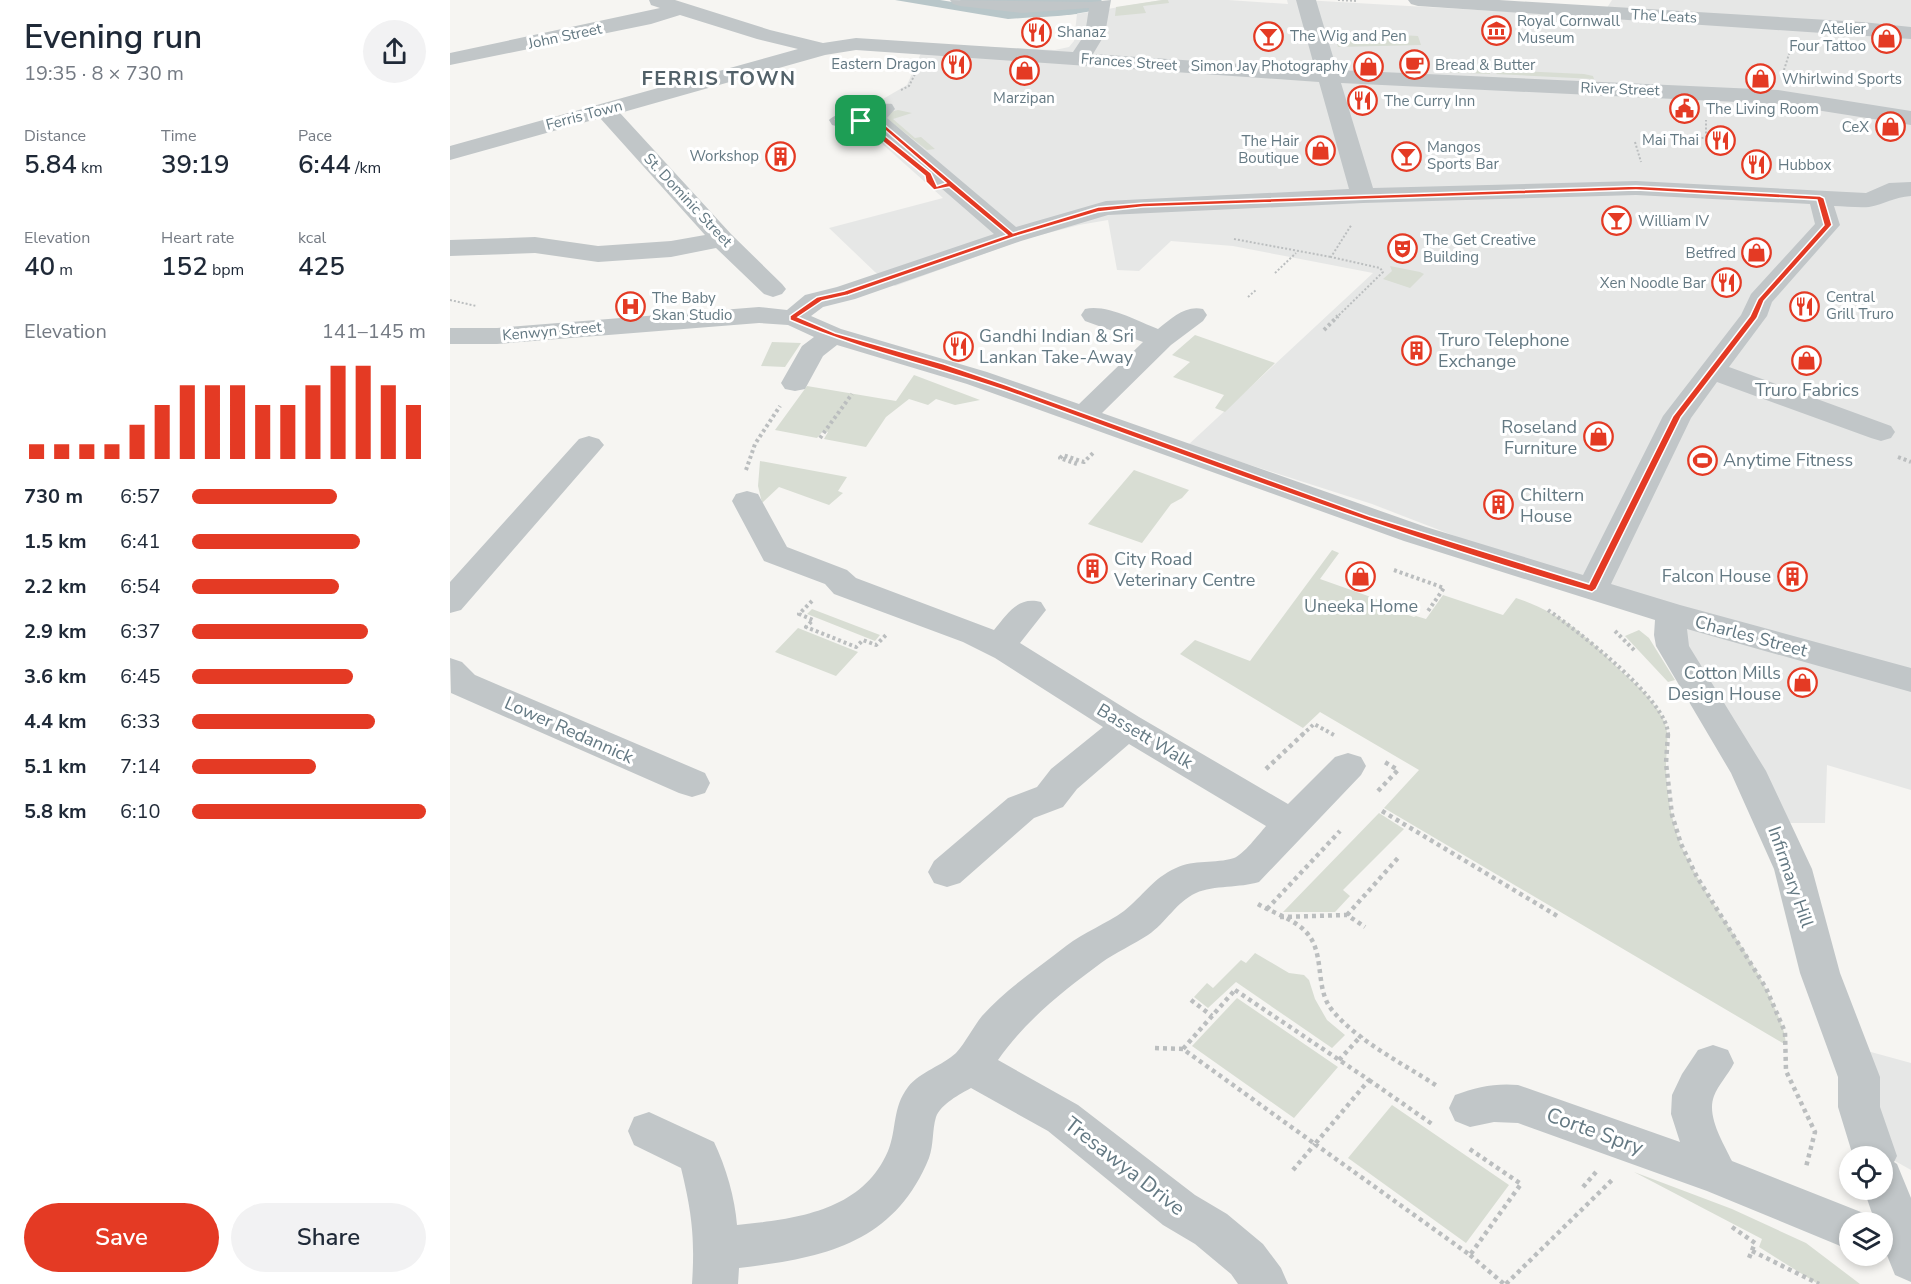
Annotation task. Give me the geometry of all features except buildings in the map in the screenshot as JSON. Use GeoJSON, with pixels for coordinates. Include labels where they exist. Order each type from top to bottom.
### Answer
{"type":"FeatureCollection","features":[{"type":"Feature","properties":{"kind":"street"},"geometry":{"type":"LineString","coordinates":[[656,0],[764,35],[823,49]]}},
{"type":"Feature","properties":{"kind":"street"},"geometry":{"type":"LineString","coordinates":[[960,0],[1022,7],[1091,2],[1095,34],[1080,58]]}},
{"type":"Feature","properties":{"kind":"street"},"geometry":{"type":"LineString","coordinates":[[1306,0],[1363,196]]}},
{"type":"Feature","properties":{"kind":"street","name":"The Leats"},"geometry":{"type":"LineString","coordinates":[[1418,0],[1507,3],[1564,11],[1862,27],[1911,33]]}},
{"type":"Feature","properties":{"kind":"street","name":"John Street"},"geometry":{"type":"LineString","coordinates":[[450,59],[651,18],[680,8]]}},
{"type":"Feature","properties":{"kind":"street","name":"Ferris Town"},"geometry":{"type":"LineString","coordinates":[[450,153],[823,49],[856,44],[930,49]]}},
{"type":"Feature","properties":{"kind":"street","name":"Frances Street"},"geometry":{"type":"LineString","coordinates":[[930,49],[1328,76]]}},
{"type":"Feature","properties":{"kind":"street","name":"River Street"},"geometry":{"type":"LineString","coordinates":[[1328,76],[1778,97],[1911,118]]}},
{"type":"Feature","properties":{"kind":"street"},"geometry":{"type":"LineString","coordinates":[[840,120],[886,105]]}},
{"type":"Feature","properties":{"kind":"street"},"geometry":{"type":"LineString","coordinates":[[886,105],[875,120],[943,186],[1012,236]]}},
{"type":"Feature","properties":{"kind":"street","name":"St. Dominic Street"},"geometry":{"type":"LineString","coordinates":[[604,109],[722,239],[774,290]]}},
{"type":"Feature","properties":{"kind":"street"},"geometry":{"type":"LineString","coordinates":[[793,318],[819,299],[846,293],[1012,236],[1106,208],[1363,196],[1652,188],[1866,200],[1911,199]]}},
{"type":"Feature","properties":{"kind":"street"},"geometry":{"type":"LineString","coordinates":[[1866,200],[1889,190],[1911,189]]}},
{"type":"Feature","properties":{"kind":"street"},"geometry":{"type":"LineString","coordinates":[[1592,589],[1677,416],[1754,316],[1760,300],[1825,230],[1828,220],[1820,198]]}},
{"type":"Feature","properties":{"kind":"street"},"geometry":{"type":"LineString","coordinates":[[450,248],[535,245],[584,253],[608,254],[670,249],[722,239]]}},
{"type":"Feature","properties":{"kind":"street","name":"Kenwyn Street"},"geometry":{"type":"LineString","coordinates":[[450,336],[497,336],[759,315],[793,318],[832,335],[950,369],[1083,416]]}},
{"type":"Feature","properties":{"kind":"street"},"geometry":{"type":"LineString","coordinates":[[1094,315],[1161,339]]}},
{"type":"Feature","properties":{"kind":"street"},"geometry":{"type":"LineString","coordinates":[[1083,416],[1161,339],[1194,315]]}},
{"type":"Feature","properties":{"kind":"street"},"geometry":{"type":"LineString","coordinates":[[795,383],[812,352],[832,335]]}},
{"type":"Feature","properties":{"kind":"street"},"geometry":{"type":"LineString","coordinates":[[1713,371],[1881,432]]}},
{"type":"Feature","properties":{"kind":"street","name":"Charles Street"},"geometry":{"type":"LineString","coordinates":[[1083,416],[1366,518],[1672,614],[1911,680]]}},
{"type":"Feature","properties":{"kind":"street"},"geometry":{"type":"LineString","coordinates":[[450,602],[589,445]]}},
{"type":"Feature","properties":{"kind":"street","name":"Bassett Walk"},"geometry":{"type":"LineString","coordinates":[[747,501],[775,554],[836,577],[845,586],[975,634],[998,646],[1292,824]]}},
{"type":"Feature","properties":{"kind":"street"},"geometry":{"type":"LineString","coordinates":[[998,646],[1030,610]]}},
{"type":"Feature","properties":{"kind":"street","name":"Infirmary Hill"},"geometry":{"type":"LineString","coordinates":[[1672,614],[1670,634],[1672,646],[1748,771],[1792,869],[1820,973],[1859,1077],[1859,1107],[1872,1146]]}},
{"type":"Feature","properties":{"kind":"street","name":"Lower Redannick"},"geometry":{"type":"LineString","coordinates":[[450,670],[463,684],[692,783]]}},
{"type":"Feature","properties":{"kind":"street"},"geometry":{"type":"LineString","coordinates":[[947,872],[1021,808],[1050,797],[1064,779],[1127,726]]}},
{"type":"Feature","properties":{"kind":"street"},"geometry":{"type":"LineString","coordinates":[[649,1131],[699,1156],[714,1212],[716,1266],[828,1232],[873,1206],[888,1189],[907,1157],[922,1100],[932,1090],[970,1066],[997,1028],[1022,1004],[1088,951],[1136,923],[1152,909],[1162,895],[1179,882],[1190,878],[1246,871],[1348,766]]}},
{"type":"Feature","properties":{"kind":"street"},"geometry":{"type":"LineString","coordinates":[[1713,1063],[1693,1095],[1691,1108],[1695,1124],[1717,1175]]}},
{"type":"Feature","properties":{"kind":"street","name":"Tresawya Drive"},"geometry":{"type":"LineString","coordinates":[[970,1066],[1063,1118],[1179,1210],[1211,1229],[1247,1259],[1265,1284]]}},
{"type":"Feature","properties":{"kind":"street","name":"Corte Spry"},"geometry":{"type":"LineString","coordinates":[[1456,1126],[1484,1103],[1518,1104],[1717,1175],[1839,1225]]}},
{"type":"Feature","properties":{"kind":"street"},"geometry":{"type":"LineString","coordinates":[[1887,1200],[1899,1247]]}},
{"type":"Feature","properties":{"kind":"path"},"geometry":{"type":"LineString","coordinates":[[1329,0],[1358,1]]}},
{"type":"Feature","properties":{"kind":"path"},"geometry":{"type":"LineString","coordinates":[[886,105],[909,86],[915,73]]}},
{"type":"Feature","properties":{"kind":"path"},"geometry":{"type":"LineString","coordinates":[[1686,142],[1706,137],[1706,117]]}},
{"type":"Feature","properties":{"kind":"path"},"geometry":{"type":"LineString","coordinates":[[1331,257],[1353,220]]}},
{"type":"Feature","properties":{"kind":"path"},"geometry":{"type":"LineString","coordinates":[[1234,239],[1380,268],[1383,272],[1324,330]]}},
{"type":"Feature","properties":{"kind":"path"},"geometry":{"type":"LineString","coordinates":[[1275,273],[1297,252]]}},
{"type":"Feature","properties":{"kind":"path"},"geometry":{"type":"LineString","coordinates":[[1248,297],[1256,290]]}},
{"type":"Feature","properties":{"kind":"path"},"geometry":{"type":"LineString","coordinates":[[747,501],[746,470],[751,452],[760,434],[795,383]]}},
{"type":"Feature","properties":{"kind":"path"},"geometry":{"type":"LineString","coordinates":[[820,438],[852,394]]}},
{"type":"Feature","properties":{"kind":"path"},"geometry":{"type":"LineString","coordinates":[[1077,464],[1060,458],[1064,455],[1084,462],[1101,445]]}},
{"type":"Feature","properties":{"kind":"path"},"geometry":{"type":"LineString","coordinates":[[1898,456],[1911,462]]}},
{"type":"Feature","properties":{"kind":"path"},"geometry":{"type":"LineString","coordinates":[[1394,570],[1444,588],[1428,611]]}},
{"type":"Feature","properties":{"kind":"path"},"geometry":{"type":"LineString","coordinates":[[1544,608],[1567,621],[1590,640],[1641,689],[1662,718],[1668,731],[1666,764],[1672,814],[1681,844],[1697,877],[1766,988],[1785,1032],[1786,1071],[1815,1132],[1803,1177]]}},
{"type":"Feature","properties":{"kind":"path"},"geometry":{"type":"LineString","coordinates":[[1612,628],[1641,657]]}},
{"type":"Feature","properties":{"kind":"path"},"geometry":{"type":"LineString","coordinates":[[1382,811],[1559,917]]}},
{"type":"Feature","properties":{"kind":"path"},"geometry":{"type":"LineString","coordinates":[[1347,915],[1398,858]]}},
{"type":"Feature","properties":{"kind":"path"},"geometry":{"type":"LineString","coordinates":[[1247,898],[1305,932],[1313,942],[1329,1005],[1456,1126],[1521,1184],[1470,1256]]}},
{"type":"Feature","properties":{"kind":"path"},"geometry":{"type":"LineString","coordinates":[[1279,917],[1347,915],[1365,927]]}},
{"type":"Feature","properties":{"kind":"path"},"geometry":{"type":"LineString","coordinates":[[1183,1049],[1235,990],[1369,1080],[1456,1126]]}},
{"type":"Feature","properties":{"kind":"path"},"geometry":{"type":"LineString","coordinates":[[1191,1000],[1212,1016]]}},
{"type":"Feature","properties":{"kind":"path"},"geometry":{"type":"LineString","coordinates":[[1339,1060],[1362,1035]]}},
{"type":"Feature","properties":{"kind":"path"},"geometry":{"type":"LineString","coordinates":[[1155,1048],[1183,1049],[1470,1256],[1505,1284],[1606,1184],[1623,1179]]}},
{"type":"Feature","properties":{"kind":"path"},"geometry":{"type":"LineString","coordinates":[[1293,1170],[1369,1080]]}},
{"type":"Feature","properties":{"kind":"path"},"geometry":{"type":"LineString","coordinates":[[1725,1223],[1755,1243],[1749,1258]]}},
{"type":"Feature","properties":{"kind":"path"},"geometry":{"type":"LineString","coordinates":[[1752,1251],[1819,1284]]}},
{"type":"Feature","properties":{"kind":"shaded area"},"geometry":{"type":"Polygon","coordinates":[[[895,0],[1079,7],[1077,14],[1008,19],[895,0]]]}},
{"type":"Feature","properties":{"kind":"shaded area"},"geometry":{"type":"Polygon","coordinates":[[[1162,0],[1228,0],[1288,4],[1287,0],[1304,0],[1601,17],[1612,0],[1911,0],[1911,790],[1827,765],[1825,823],[1773,823],[1670,625],[1592,589],[1372,504],[1188,445],[1373,273],[1233,246],[1171,241],[1139,271],[1117,270],[1108,220],[1025,239],[895,286],[875,272],[829,228],[943,198],[852,117],[907,85],[925,44],[1055,50],[1069,47],[1074,41],[1077,14],[1162,0]]]}},
{"type":"Feature","properties":{"kind":"shaded area"},"geometry":{"type":"Polygon","coordinates":[[[1168,0],[1169,3],[1143,6],[1146,13],[1115,16],[1116,7],[1168,0]]]}},
{"type":"Feature","properties":{"kind":"shaded area"},"geometry":{"type":"Polygon","coordinates":[[[1418,36],[1421,45],[1338,47],[1335,37],[1418,36]]]}},
{"type":"Feature","properties":{"kind":"shaded area"},"geometry":{"type":"Polygon","coordinates":[[[1442,64],[1484,66],[1485,71],[1490,74],[1442,72],[1442,64]]]}},
{"type":"Feature","properties":{"kind":"shaded area"},"geometry":{"type":"Polygon","coordinates":[[[1500,70],[1584,74],[1593,76],[1594,79],[1496,74],[1500,70]]]}},
{"type":"Feature","properties":{"kind":"shaded area"},"geometry":{"type":"Polygon","coordinates":[[[898,110],[912,113],[893,119],[915,138],[921,137],[935,149],[927,150],[886,118],[890,112],[898,110]]]}},
{"type":"Feature","properties":{"kind":"shaded area"},"geometry":{"type":"Polygon","coordinates":[[[1390,266],[1424,274],[1410,288],[1383,279],[1392,271],[1390,266]]]}},
{"type":"Feature","properties":{"kind":"shaded area"},"geometry":{"type":"Polygon","coordinates":[[[1195,335],[1275,363],[1225,412],[1215,408],[1224,395],[1173,377],[1190,362],[1172,355],[1195,335]]]}},
{"type":"Feature","properties":{"kind":"shaded area"},"geometry":{"type":"Polygon","coordinates":[[[772,342],[801,343],[785,367],[761,366],[772,342]]]}},
{"type":"Feature","properties":{"kind":"shaded area"},"geometry":{"type":"Polygon","coordinates":[[[914,375],[980,400],[955,405],[936,399],[928,405],[909,399],[886,417],[866,447],[824,439],[828,432],[823,431],[817,438],[775,430],[807,386],[896,401],[914,375]]]}},
{"type":"Feature","properties":{"kind":"shaded area"},"geometry":{"type":"Polygon","coordinates":[[[760,461],[847,477],[838,491],[843,493],[829,505],[779,487],[762,503],[758,486],[760,461]]]}},
{"type":"Feature","properties":{"kind":"shaded area"},"geometry":{"type":"Polygon","coordinates":[[[1134,470],[1189,490],[1182,498],[1171,504],[1142,543],[1088,524],[1134,470]]]}},
{"type":"Feature","properties":{"kind":"shaded area"},"geometry":{"type":"Polygon","coordinates":[[[1332,550],[1339,553],[1320,579],[1385,602],[1383,606],[1414,617],[1426,619],[1443,595],[1503,615],[1516,598],[1532,604],[1560,618],[1584,636],[1646,695],[1660,713],[1666,727],[1668,795],[1674,826],[1681,845],[1702,885],[1762,981],[1781,1023],[1786,1045],[1384,808],[1419,770],[1320,712],[1303,728],[1180,654],[1195,640],[1250,661],[1332,550]]]}},
{"type":"Feature","properties":{"kind":"shaded area"},"geometry":{"type":"Polygon","coordinates":[[[812,609],[880,635],[875,641],[807,614],[812,609]]]}},
{"type":"Feature","properties":{"kind":"shaded area"},"geometry":{"type":"Polygon","coordinates":[[[798,628],[858,652],[836,676],[775,652],[798,628]]]}},
{"type":"Feature","properties":{"kind":"shaded area"},"geometry":{"type":"Polygon","coordinates":[[[1639,630],[1649,638],[1675,680],[1668,682],[1625,636],[1639,630]]]}},
{"type":"Feature","properties":{"kind":"shaded area"},"geometry":{"type":"Polygon","coordinates":[[[1379,813],[1404,829],[1343,890],[1350,896],[1335,912],[1283,912],[1379,813]]]}},
{"type":"Feature","properties":{"kind":"shaded area"},"geometry":{"type":"Polygon","coordinates":[[[1255,953],[1289,973],[1304,975],[1309,980],[1315,999],[1327,1020],[1345,1035],[1332,1048],[1236,982],[1208,1008],[1194,997],[1207,983],[1213,988],[1241,960],[1246,963],[1255,953]]]}},
{"type":"Feature","properties":{"kind":"shaded area"},"geometry":{"type":"Polygon","coordinates":[[[1237,998],[1338,1067],[1294,1118],[1192,1046],[1237,998]]]}},
{"type":"Feature","properties":{"kind":"shaded area"},"geometry":{"type":"Polygon","coordinates":[[[1849,1046],[1911,1063],[1911,1170],[1893,1160],[1893,1146],[1872,1146],[1849,1046]]]}},
{"type":"Feature","properties":{"kind":"shaded area"},"geometry":{"type":"Polygon","coordinates":[[[1392,1105],[1509,1185],[1466,1243],[1348,1158],[1392,1105]]]}},
{"type":"Feature","properties":{"kind":"shaded area"},"geometry":{"type":"Polygon","coordinates":[[[1634,1172],[1732,1209],[1806,1243],[1860,1284],[1818,1284],[1759,1247],[1762,1239],[1634,1172]]]}},
{"type":"Feature","properties":{"kind":"waterway"},"geometry":{"type":"LineString","coordinates":[[982,0],[1034,5],[1080,1]]}},
{"type":"Feature","properties":{"kind":"place","name":"Royal Cornwall Museum"},"geometry":{"type":"Point","coordinates":[1496,30]}},
{"type":"Feature","properties":{"kind":"place","name":"Shanaz"},"geometry":{"type":"Point","coordinates":[1036,32]}},
{"type":"Feature","properties":{"kind":"place","name":"The Wig and Pen"},"geometry":{"type":"Point","coordinates":[1269,36]}},
{"type":"Feature","properties":{"kind":"place","name":"Atelier Four Tattoo"},"geometry":{"type":"Point","coordinates":[1887,38]}},
{"type":"Feature","properties":{"kind":"place","name":"Eastern Dragon"},"geometry":{"type":"Point","coordinates":[957,64]}},
{"type":"Feature","properties":{"kind":"place","name":"Bread & Butter"},"geometry":{"type":"Point","coordinates":[1414,65]}},
{"type":"Feature","properties":{"kind":"place","name":"Simon Jay Photography"},"geometry":{"type":"Point","coordinates":[1369,66]}},
{"type":"Feature","properties":{"kind":"place","name":"Marzipan"},"geometry":{"type":"Point","coordinates":[1024,71]}},
{"type":"Feature","properties":{"kind":"place","name":"Whirlwind Sports"},"geometry":{"type":"Point","coordinates":[1761,79]}},
{"type":"Feature","properties":{"kind":"place","name":"The Curry Inn"},"geometry":{"type":"Point","coordinates":[1363,101]}},
{"type":"Feature","properties":{"kind":"place","name":"The Living Room"},"geometry":{"type":"Point","coordinates":[1685,109]}},
{"type":"Feature","properties":{"kind":"place","name":"CeX"},"geometry":{"type":"Point","coordinates":[1890,127]}},
{"type":"Feature","properties":{"kind":"place","name":"Mai Thai"},"geometry":{"type":"Point","coordinates":[1720,140]}},
{"type":"Feature","properties":{"kind":"place","name":"The Hair Boutique"},"geometry":{"type":"Point","coordinates":[1320,150]}},
{"type":"Feature","properties":{"kind":"place","name":"Workshop"},"geometry":{"type":"Point","coordinates":[780,156]}},
{"type":"Feature","properties":{"kind":"place","name":"Mangos Sports Bar"},"geometry":{"type":"Point","coordinates":[1406,156]}},
{"type":"Feature","properties":{"kind":"place","name":"Hubbox"},"geometry":{"type":"Point","coordinates":[1757,165]}},
{"type":"Feature","properties":{"kind":"place","name":"William IV"},"geometry":{"type":"Point","coordinates":[1617,221]}},
{"type":"Feature","properties":{"kind":"place","name":"The Get Creative Building"},"geometry":{"type":"Point","coordinates":[1402,249]}},
{"type":"Feature","properties":{"kind":"place","name":"Betfred"},"geometry":{"type":"Point","coordinates":[1757,253]}},
{"type":"Feature","properties":{"kind":"place","name":"Xen Noodle Bar"},"geometry":{"type":"Point","coordinates":[1727,283]}},
{"type":"Feature","properties":{"kind":"place","name":"Central Grill Truro"},"geometry":{"type":"Point","coordinates":[1805,306]}},
{"type":"Feature","properties":{"kind":"place","name":"The Baby Skan Studio"},"geometry":{"type":"Point","coordinates":[631,307]}},
{"type":"Feature","properties":{"kind":"place","name":"Gandhi Indian & Sri Lankan Take-Away"},"geometry":{"type":"Point","coordinates":[958,346]}},
{"type":"Feature","properties":{"kind":"place","name":"Truro Telephone Exchange"},"geometry":{"type":"Point","coordinates":[1417,350]}},
{"type":"Feature","properties":{"kind":"place","name":"Truro Fabrics"},"geometry":{"type":"Point","coordinates":[1807,361]}},
{"type":"Feature","properties":{"kind":"place","name":"Roseland Furniture"},"geometry":{"type":"Point","coordinates":[1598,437]}},
{"type":"Feature","properties":{"kind":"place","name":"Anytime Fitness"},"geometry":{"type":"Point","coordinates":[1702,460]}},
{"type":"Feature","properties":{"kind":"place","name":"Chiltern House"},"geometry":{"type":"Point","coordinates":[1499,505]}},
{"type":"Feature","properties":{"kind":"place","name":"City Road Veterinary Centre"},"geometry":{"type":"Point","coordinates":[1093,569]}},
{"type":"Feature","properties":{"kind":"place","name":"Falcon House"},"geometry":{"type":"Point","coordinates":[1792,576]}},
{"type":"Feature","properties":{"kind":"place","name":"Uneeka Home"},"geometry":{"type":"Point","coordinates":[1361,577]}},
{"type":"Feature","properties":{"kind":"place","name":"Cotton Mills Design House"},"geometry":{"type":"Point","coordinates":[1802,683]}},
{"type":"Feature","properties":{"kind":"district","name":"FERRIS TOWN"},"geometry":{"type":"Point","coordinates":[719,78]}},
{"type":"Feature","properties":{"kind":"route"},"geometry":{"type":"LineString","coordinates":[[861,121],[844,123],[840,120],[861,115],[874,116],[875,120],[1012,236],[1089,212],[1143,205],[1636,188],[1820,198],[1828,225],[1760,300],[1754,316],[1736,342],[1677,416],[1643,481],[1592,589],[1366,518],[1003,387],[941,366],[832,335],[793,318],[819,299],[846,293],[1012,236],[950,184],[936,188],[930,182],[928,175],[861,121]]}}]}
